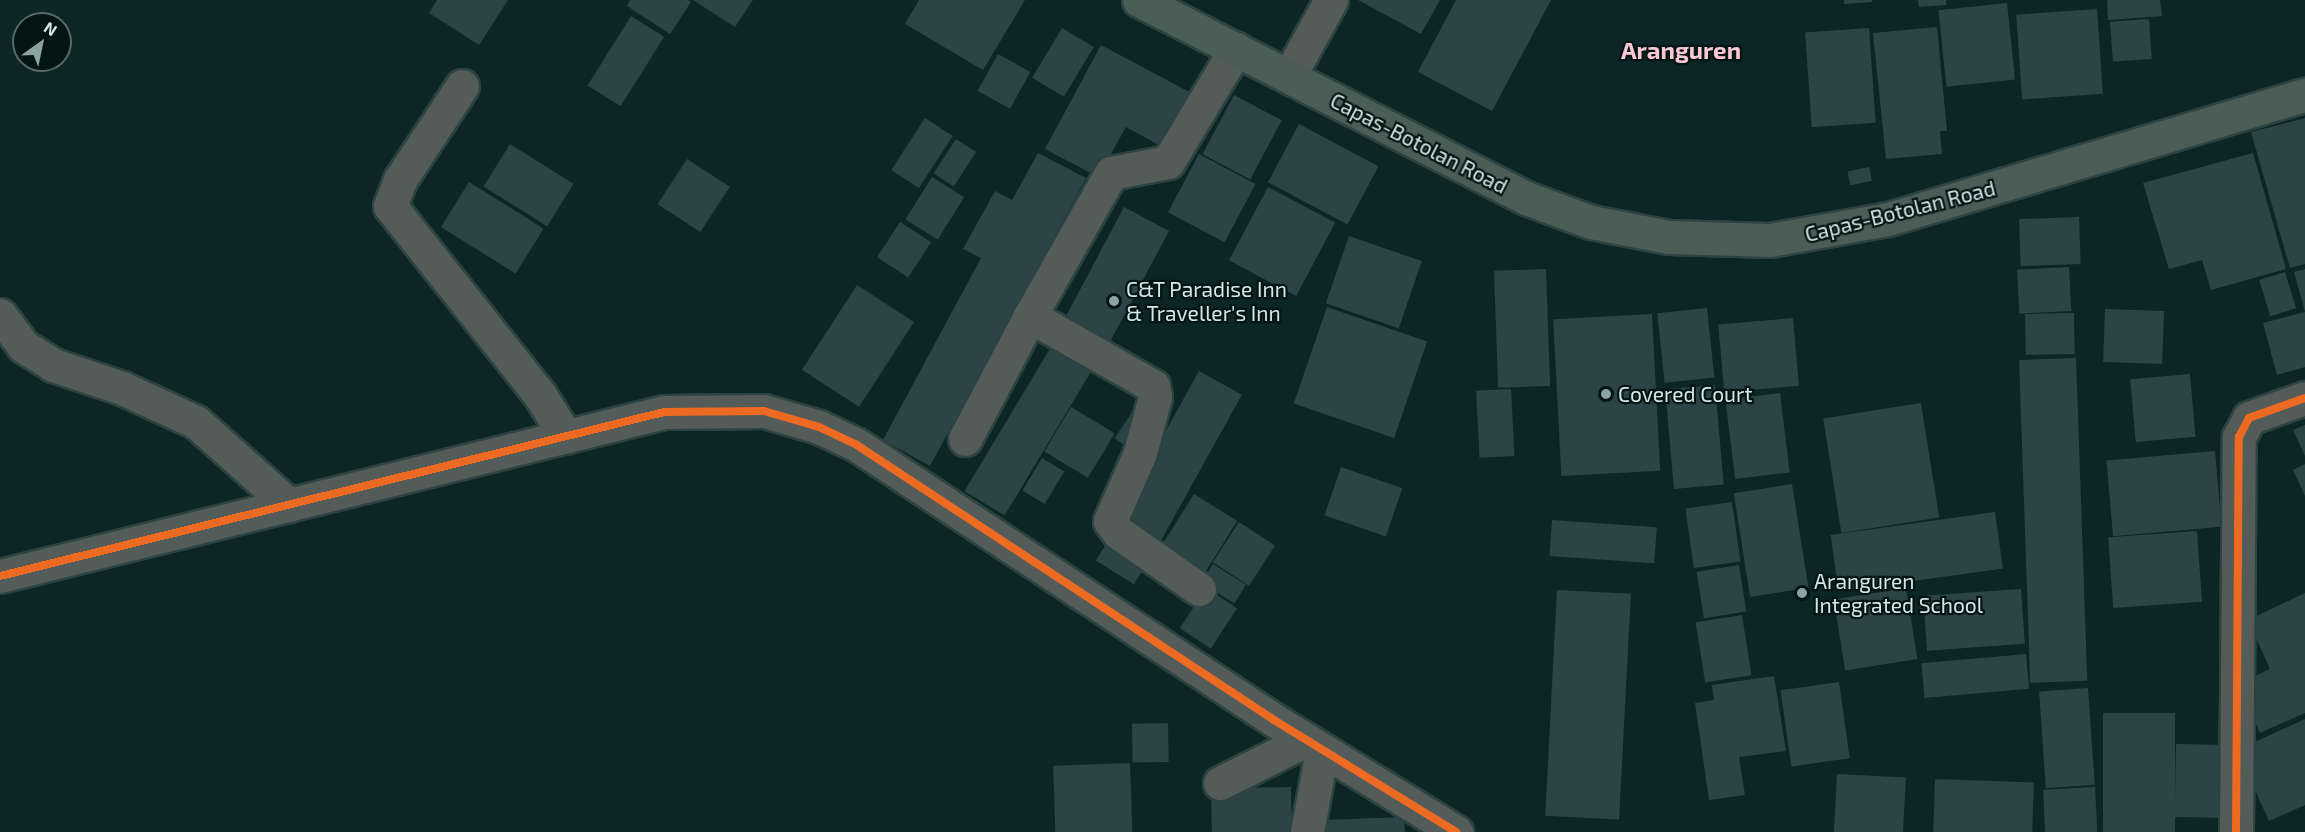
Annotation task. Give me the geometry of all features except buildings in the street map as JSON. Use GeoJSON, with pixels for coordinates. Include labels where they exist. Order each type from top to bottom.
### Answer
{"type":"FeatureCollection","features":[{"type":"Feature","properties":{"kind":"main road","name":"Capas-Botolan Road"},"geometry":{"type":"LineString","coordinates":[[1139,0],[1558,212],[1630,231],[1718,241],[1770,240],[1888,219],[2305,95]]}},
{"type":"Feature","properties":{"kind":"street"},"geometry":{"type":"LineString","coordinates":[[1289,76],[1331,0]]}},
{"type":"Feature","properties":{"kind":"street"},"geometry":{"type":"LineString","coordinates":[[965,439],[1030,316],[1111,173],[1168,162],[1236,49]]}},
{"type":"Feature","properties":{"kind":"street"},"geometry":{"type":"LineString","coordinates":[[462,86],[400,180],[390,206],[540,395],[566,437]]}},
{"type":"Feature","properties":{"kind":"street"},"geometry":{"type":"LineString","coordinates":[[0,315],[23,346],[53,365],[122,388],[196,422],[289,505]]}},
{"type":"Feature","properties":{"kind":"street"},"geometry":{"type":"LineString","coordinates":[[1030,316],[1153,386],[1155,397],[1140,453],[1110,521],[1119,533],[1199,589]]}},
{"type":"Feature","properties":{"kind":"street"},"geometry":{"type":"LineString","coordinates":[[2236,832],[2239,437],[2249,418],[2305,398]]}},
{"type":"Feature","properties":{"kind":"street"},"geometry":{"type":"LineString","coordinates":[[0,576],[664,412],[709,407],[764,411],[819,427],[922,486],[1314,745],[1415,821],[1456,832]]}},
{"type":"Feature","properties":{"kind":"street"},"geometry":{"type":"LineString","coordinates":[[1220,783],[1314,745]]}},
{"type":"Feature","properties":{"kind":"street"},"geometry":{"type":"LineString","coordinates":[[1306,832],[1314,745]]}},
{"type":"Feature","properties":{"kind":"cycle path"},"geometry":{"type":"LineString","coordinates":[[2236,832],[2239,437],[2249,418],[2305,398]]}},
{"type":"Feature","properties":{"kind":"cycle path"},"geometry":{"type":"LineString","coordinates":[[0,576],[664,412],[764,411],[819,427],[857,445],[1274,720],[1456,832]]}},
{"type":"Feature","properties":{"kind":"place","name":"C&T Paradise Inn & Traveller's Inn"},"geometry":{"type":"Point","coordinates":[1114,301]}},
{"type":"Feature","properties":{"kind":"place","name":"Covered Court"},"geometry":{"type":"Point","coordinates":[1606,394]}},
{"type":"Feature","properties":{"kind":"place","name":"Aranguren Integrated School"},"geometry":{"type":"Point","coordinates":[1802,593]}},
{"type":"Feature","properties":{"kind":"district","name":"Aranguren"},"geometry":{"type":"Point","coordinates":[1681,50]}}]}
